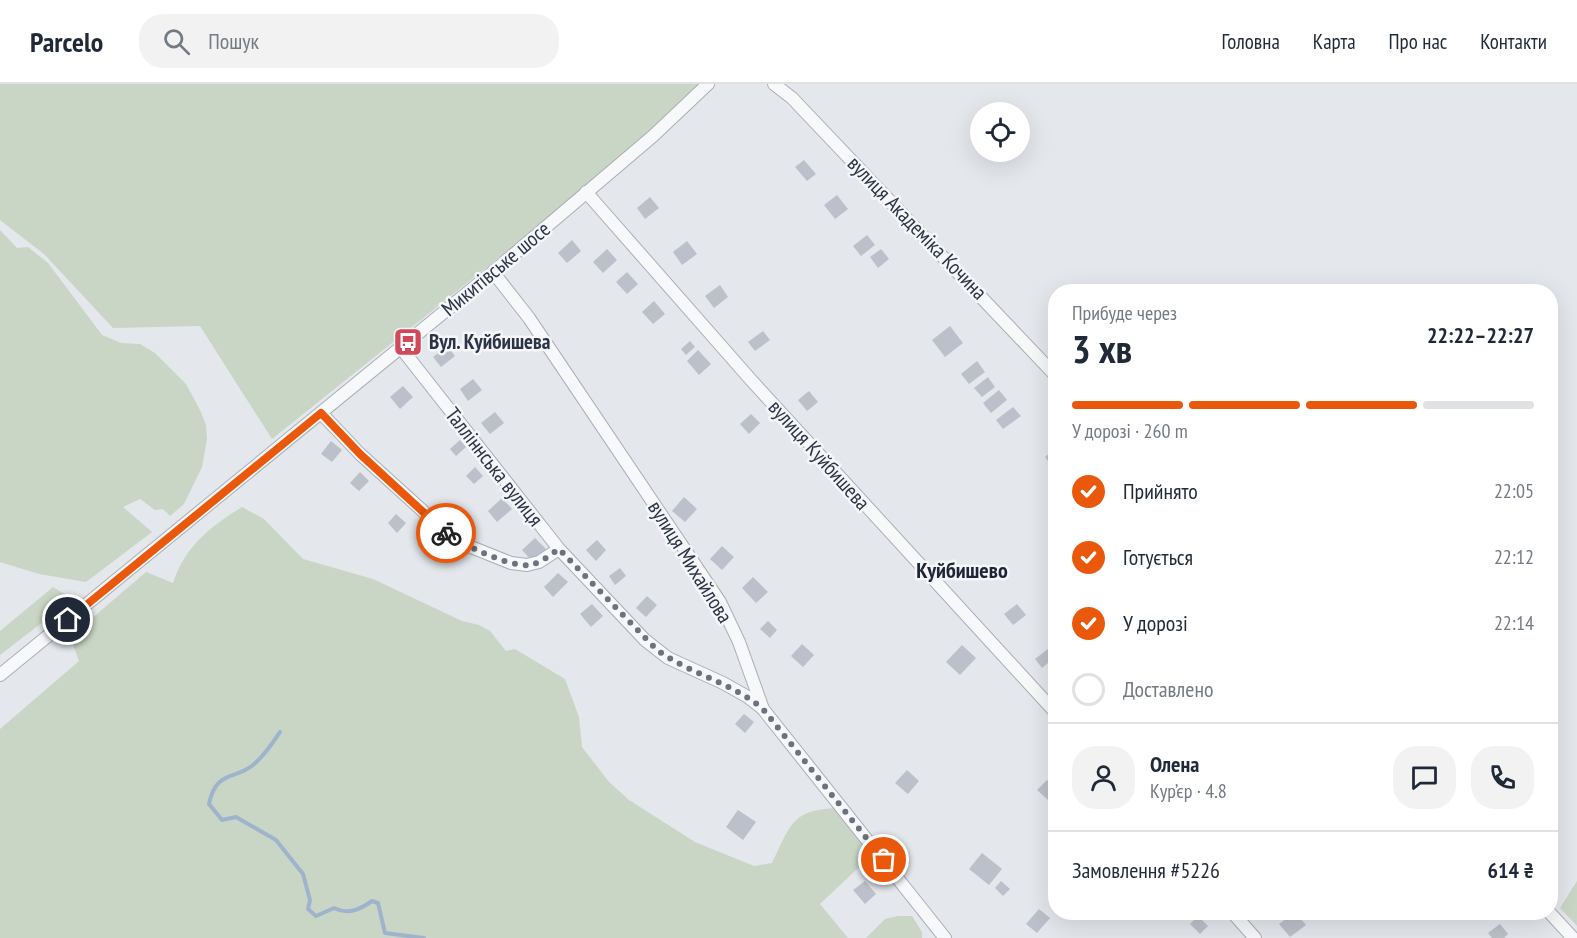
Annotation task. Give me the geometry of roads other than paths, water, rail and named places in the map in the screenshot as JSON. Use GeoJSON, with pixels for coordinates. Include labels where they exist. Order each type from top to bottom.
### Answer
{"type":"FeatureCollection","features":[{"type":"Feature","properties":{"kind":"street","name":"Микитівське шосе"},"geometry":{"type":"LineString","coordinates":[[0,675],[493,272],[653,136],[708,84]]}},
{"type":"Feature","properties":{"kind":"street","name":"вулиця Академіка Кочина"},"geometry":{"type":"LineString","coordinates":[[774,84],[792,98],[1048,368]]}},
{"type":"Feature","properties":{"kind":"street","name":"вулиця Куйбишева"},"geometry":{"type":"LineString","coordinates":[[586,192],[751,380],[1048,704]]}},
{"type":"Feature","properties":{"kind":"street","name":"вулиця Михайлова"},"geometry":{"type":"LineString","coordinates":[[493,272],[530,318],[720,602],[739,642],[763,709],[939,935]]}},
{"type":"Feature","properties":{"kind":"street","name":"Талліннська вулиця"},"geometry":{"type":"LineString","coordinates":[[401,348],[559,549],[657,650],[668,658],[723,683],[748,697],[763,709]]}},
{"type":"Feature","properties":{"kind":"street"},"geometry":{"type":"LineString","coordinates":[[321,413],[360,454],[456,541],[511,563],[527,566],[559,549]]}},
{"type":"Feature","properties":{"kind":"street"},"geometry":{"type":"LineString","coordinates":[[1239,920],[1255,938]]}},
{"type":"Feature","properties":{"kind":"street"},"geometry":{"type":"LineString","coordinates":[[1557,920],[1573,938]]}},
{"type":"Feature","properties":{"kind":"waterway"},"geometry":{"type":"LineString","coordinates":[[280,732],[253,765],[227,777],[216,786],[209,804],[222,820],[236,817],[276,840],[303,874],[310,900],[308,909],[316,916],[334,908],[344,911],[353,910],[372,901],[378,903],[385,933],[424,938]]}},
{"type":"Feature","properties":{"kind":"place","name":"Вул. Куйбишева"},"geometry":{"type":"Point","coordinates":[408,342]}},
{"type":"Feature","properties":{"kind":"district","name":"Куйбишево"},"geometry":{"type":"Point","coordinates":[962,570]}}]}
